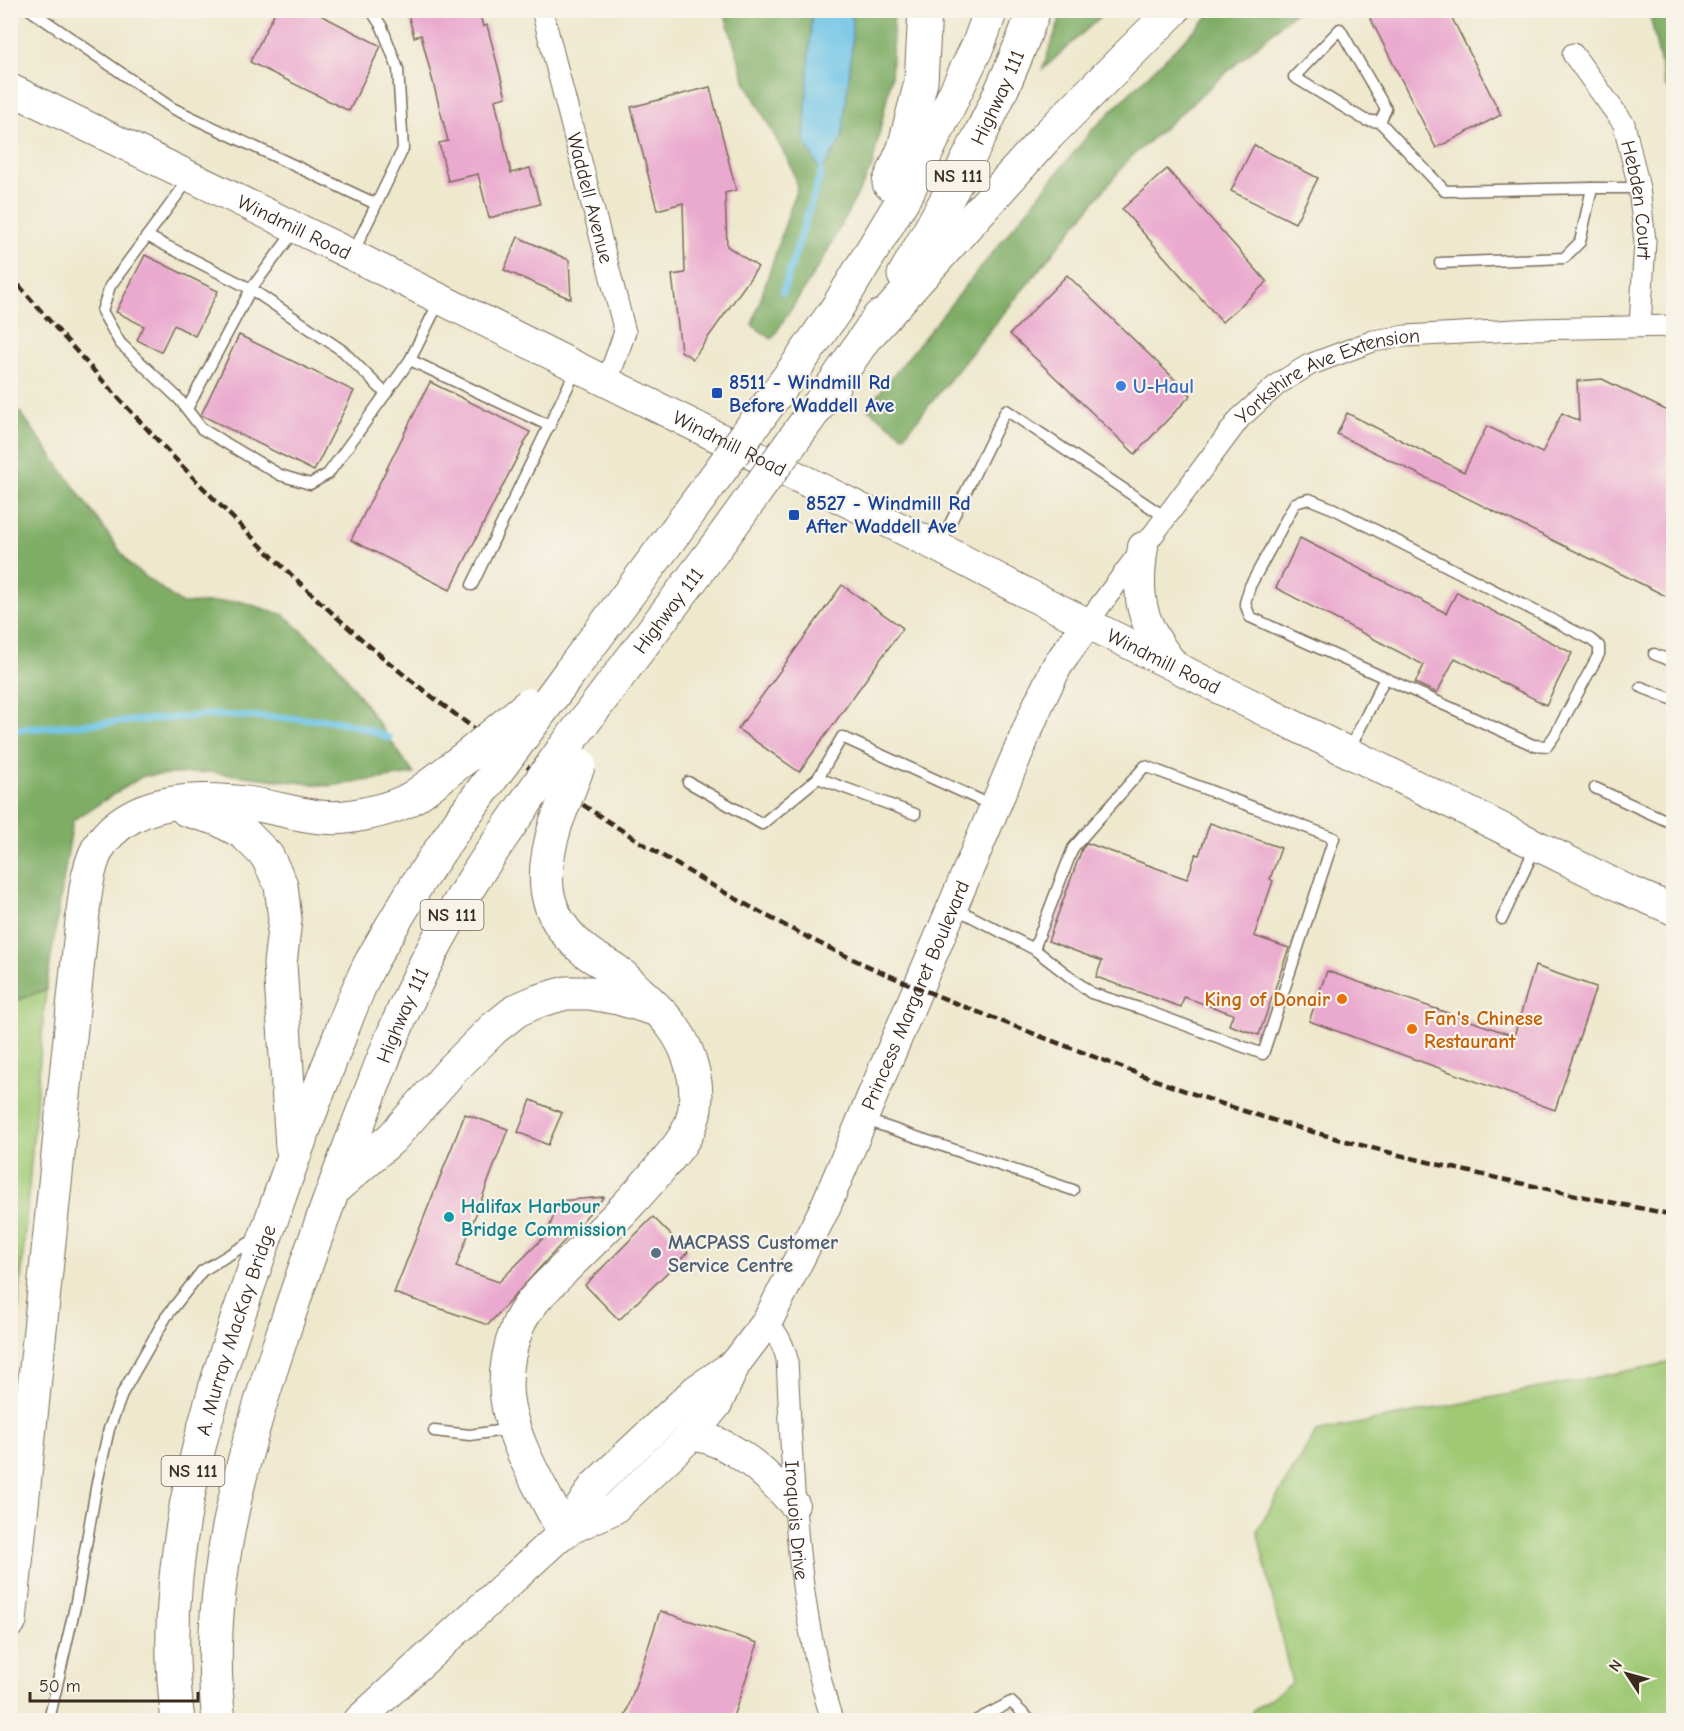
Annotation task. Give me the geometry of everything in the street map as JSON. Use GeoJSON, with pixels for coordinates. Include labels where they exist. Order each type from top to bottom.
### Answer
{"type":"FeatureCollection","features":[{"type":"Feature","properties":{"kind":"highway"},"geometry":{"type":"LineString","coordinates":[[837,308],[904,148],[921,82],[925,10]]}},
{"type":"Feature","properties":{"kind":"highway","name":"Highway 111"},"geometry":{"type":"LineString","coordinates":[[293,1158],[350,1010],[390,928],[467,811],[675,532],[837,308],[908,191],[979,43],[991,10]]}},
{"type":"Feature","properties":{"kind":"highway","name":"Highway 111"},"geometry":{"type":"LineString","coordinates":[[328,1205],[393,1036],[428,958],[450,917],[526,802],[570,758],[608,692],[869,334],[936,219],[999,93],[1034,10]]}},
{"type":"Feature","properties":{"kind":"highway"},"geometry":{"type":"LineString","coordinates":[[869,334],[1049,134],[1173,10]]}},
{"type":"Feature","properties":{"kind":"highway"},"geometry":{"type":"LineString","coordinates":[[10,1621],[86,892],[94,859],[102,842],[138,812],[162,804],[209,801],[246,803],[327,818],[352,817],[409,799],[465,758],[570,672]]}},
{"type":"Feature","properties":{"kind":"highway"},"geometry":{"type":"LineString","coordinates":[[564,1532],[526,1457],[510,1417],[506,1385],[509,1355],[517,1326],[536,1297],[644,1188],[681,1143],[692,1121],[696,1097],[693,1072],[686,1047],[672,1024],[616,971],[585,952],[566,933],[552,912],[545,874],[549,845],[556,824],[570,758]]}},
{"type":"Feature","properties":{"kind":"highway"},"geometry":{"type":"LineString","coordinates":[[162,804],[218,819],[244,833],[267,856],[281,885],[285,920],[280,964],[293,1158]]}},
{"type":"Feature","properties":{"kind":"highway"},"geometry":{"type":"LineString","coordinates":[[328,1205],[453,1069],[493,1029],[517,1010],[566,993],[590,993],[618,998],[660,1011]]}},
{"type":"Feature","properties":{"kind":"highway","name":"A. Murray MacKay Bridge"},"geometry":{"type":"LineString","coordinates":[[178,1720],[173,1619],[185,1510],[197,1452],[232,1329],[293,1158]]}},
{"type":"Feature","properties":{"kind":"highway","name":"NS 111"},"geometry":{"type":"LineString","coordinates":[[219,1720],[215,1658],[217,1623],[232,1511],[258,1408],[328,1205]]}},
{"type":"Feature","properties":{"kind":"main road","name":"Windmill Road"},"geometry":{"type":"LineString","coordinates":[[10,89],[441,299],[1087,623],[1625,889],[1673,909]]}},
{"type":"Feature","properties":{"kind":"main road"},"geometry":{"type":"LineString","coordinates":[[1143,547],[1139,590],[1143,609],[1157,644],[1176,667]]}},
{"type":"Feature","properties":{"kind":"main road","name":"Princess Margaret Boulevard"},"geometry":{"type":"LineString","coordinates":[[564,1532],[614,1509],[692,1435],[717,1404],[735,1363],[767,1322],[824,1210],[1038,705],[1057,666],[1087,623]]}},
{"type":"Feature","properties":{"kind":"main road","name":"Princess Margaret Boulevard"},"geometry":{"type":"LineString","coordinates":[[359,1720],[564,1532],[594,1486],[696,1390],[735,1363]]}},
{"type":"Feature","properties":{"kind":"main road"},"geometry":{"type":"LineString","coordinates":[[692,1435],[708,1437],[722,1443],[776,1484],[794,1504]]}},
{"type":"Feature","properties":{"kind":"street","name":"Waddell Avenue"},"geometry":{"type":"LineString","coordinates":[[542,10],[625,332],[607,382]]}},
{"type":"Feature","properties":{"kind":"street","name":"Hebden Court"},"geometry":{"type":"LineString","coordinates":[[1573,54],[1624,124],[1639,188],[1645,241],[1641,326]]}},
{"type":"Feature","properties":{"kind":"street","name":"Yorkshire Ave Extension"},"geometry":{"type":"LineString","coordinates":[[1087,623],[1240,418],[1278,384],[1322,358],[1373,341],[1406,336],[1674,326]]}},
{"type":"Feature","properties":{"kind":"street","name":"Iroquois Drive"},"geometry":{"type":"LineString","coordinates":[[767,1322],[783,1344],[788,1359],[794,1504],[808,1626],[832,1720]]}},
{"type":"Feature","properties":{"kind":"lane"},"geometry":{"type":"LineString","coordinates":[[30,10],[172,108],[376,204]]}},
{"type":"Feature","properties":{"kind":"lane"},"geometry":{"type":"LineString","coordinates":[[352,255],[402,149],[398,69],[382,27],[370,10]]}},
{"type":"Feature","properties":{"kind":"lane"},"geometry":{"type":"LineString","coordinates":[[1380,122],[1386,109],[1340,29],[1294,77],[1365,120],[1380,122],[1445,191],[1639,188]]}},
{"type":"Feature","properties":{"kind":"lane"},"geometry":{"type":"LineString","coordinates":[[191,177],[110,286],[102,311],[120,343],[179,399],[202,429],[280,475],[310,484],[328,474],[410,360],[441,299]]}},
{"type":"Feature","properties":{"kind":"lane"},"geometry":{"type":"LineString","coordinates":[[1440,262],[1564,258],[1580,242],[1592,188]]}},
{"type":"Feature","properties":{"kind":"lane"},"geometry":{"type":"LineString","coordinates":[[187,409],[251,289],[297,228]]}},
{"type":"Feature","properties":{"kind":"lane"},"geometry":{"type":"LineString","coordinates":[[147,236],[251,289],[343,351],[386,394]]}},
{"type":"Feature","properties":{"kind":"lane"},"geometry":{"type":"LineString","coordinates":[[410,360],[550,426]]}},
{"type":"Feature","properties":{"kind":"lane"},"geometry":{"type":"LineString","coordinates":[[471,585],[578,367]]}},
{"type":"Feature","properties":{"kind":"lane"},"geometry":{"type":"LineString","coordinates":[[938,547],[1006,410],[1165,517]]}},
{"type":"Feature","properties":{"kind":"lane"},"geometry":{"type":"LineString","coordinates":[[1309,499],[1334,510],[1590,639],[1599,646],[1599,654],[1547,746],[1533,745],[1385,678],[1250,617],[1245,603],[1250,586],[1295,503],[1309,499]]}},
{"type":"Feature","properties":{"kind":"lane"},"geometry":{"type":"LineString","coordinates":[[1654,654],[1674,662]]}},
{"type":"Feature","properties":{"kind":"lane"},"geometry":{"type":"LineString","coordinates":[[1348,752],[1385,678]]}},
{"type":"Feature","properties":{"kind":"lane"},"geometry":{"type":"LineString","coordinates":[[1641,687],[1674,700]]}},
{"type":"Feature","properties":{"kind":"lane"},"geometry":{"type":"LineString","coordinates":[[688,782],[762,824],[818,778],[842,737],[994,806]]}},
{"type":"Feature","properties":{"kind":"lane"},"geometry":{"type":"LineString","coordinates":[[952,906],[1034,949],[1091,993],[1139,1008],[1263,1054],[1334,838],[1145,766],[1073,848],[1034,949]]}},
{"type":"Feature","properties":{"kind":"lane"},"geometry":{"type":"LineString","coordinates":[[818,778],[915,814]]}},
{"type":"Feature","properties":{"kind":"lane"},"geometry":{"type":"LineString","coordinates":[[1595,788],[1674,824]]}},
{"type":"Feature","properties":{"kind":"lane"},"geometry":{"type":"LineString","coordinates":[[1502,919],[1536,845]]}},
{"type":"Feature","properties":{"kind":"lane"},"geometry":{"type":"LineString","coordinates":[[862,1119],[1073,1190]]}},
{"type":"Feature","properties":{"kind":"lane"},"geometry":{"type":"LineString","coordinates":[[49,1720],[76,1602],[109,1429],[123,1392],[166,1317],[202,1271],[267,1232]]}},
{"type":"Feature","properties":{"kind":"lane"},"geometry":{"type":"LineString","coordinates":[[434,1431],[470,1435],[515,1428]]}},
{"type":"Feature","properties":{"kind":"lane"},"geometry":{"type":"LineString","coordinates":[[977,1720],[1011,1702],[1030,1720]]}},
{"type":"Feature","properties":{"kind":"green space"},"geometry":{"type":"Polygon","coordinates":[[[724,11],[894,11],[891,79],[872,167],[823,259],[772,339],[752,325],[797,188],[792,168],[746,83],[724,11]]]}},
{"type":"Feature","properties":{"kind":"green space"},"geometry":{"type":"Polygon","coordinates":[[[1063,11],[1107,11],[1042,70],[1063,11]]]}},
{"type":"Feature","properties":{"kind":"green space"},"geometry":{"type":"Polygon","coordinates":[[[1214,11],[1296,11],[1129,159],[904,436],[867,408],[1092,130],[1214,11]]]}},
{"type":"Feature","properties":{"kind":"green space"},"geometry":{"type":"Polygon","coordinates":[[[1649,11],[1673,11],[1673,97],[1665,85],[1649,11]]]}},
{"type":"Feature","properties":{"kind":"green space"},"geometry":{"type":"Polygon","coordinates":[[[11,408],[21,413],[130,565],[182,604],[239,601],[284,615],[334,660],[414,774],[329,786],[209,772],[143,776],[73,820],[46,989],[14,1002],[11,1020],[11,408]]]}},
{"type":"Feature","properties":{"kind":"green space"},"geometry":{"type":"Polygon","coordinates":[[[46,989],[11,1395],[11,1024],[13,1002],[46,989]]]}},
{"type":"Feature","properties":{"kind":"green space"},"geometry":{"type":"Polygon","coordinates":[[[1673,1362],[1673,1720],[1252,1720],[1252,1711],[1292,1683],[1257,1530],[1316,1432],[1673,1362]]]}},
{"type":"Feature","properties":{"kind":"water"},"geometry":{"type":"Polygon","coordinates":[[[812,11],[852,11],[852,47],[842,139],[821,172],[804,140],[812,11]]]}},
{"type":"Feature","properties":{"kind":"building"},"geometry":{"type":"Polygon","coordinates":[[[276,10],[311,10],[381,46],[349,111],[250,62],[276,10]]]}},
{"type":"Feature","properties":{"kind":"building"},"geometry":{"type":"Polygon","coordinates":[[[407,10],[479,10],[483,27],[487,25],[506,97],[495,100],[511,173],[530,168],[540,204],[489,218],[478,174],[448,181],[439,143],[448,141],[421,35],[414,37],[407,10]]]}},
{"type":"Feature","properties":{"kind":"building"},"geometry":{"type":"Polygon","coordinates":[[[1366,10],[1448,10],[1501,115],[1436,148],[1366,10]]]}},
{"type":"Feature","properties":{"kind":"building"},"geometry":{"type":"Polygon","coordinates":[[[710,87],[736,190],[725,193],[727,246],[758,267],[693,359],[681,351],[672,275],[685,273],[683,203],[657,210],[631,107],[710,87]]]}},
{"type":"Feature","properties":{"kind":"building"},"geometry":{"type":"Polygon","coordinates":[[[1254,145],[1318,178],[1295,223],[1231,191],[1254,145]]]}},
{"type":"Feature","properties":{"kind":"building"},"geometry":{"type":"Polygon","coordinates":[[[1167,169],[1267,282],[1222,322],[1122,209],[1167,169]]]}},
{"type":"Feature","properties":{"kind":"building"},"geometry":{"type":"Polygon","coordinates":[[[518,237],[569,260],[571,299],[504,270],[518,237]]]}},
{"type":"Feature","properties":{"kind":"building"},"geometry":{"type":"Polygon","coordinates":[[[145,255],[218,291],[195,336],[174,325],[161,352],[137,340],[144,326],[116,312],[145,255]]]}},
{"type":"Feature","properties":{"kind":"building"},"geometry":{"type":"Polygon","coordinates":[[[1067,275],[1191,395],[1135,454],[1010,334],[1067,275]]]}},
{"type":"Feature","properties":{"kind":"building"},"geometry":{"type":"Polygon","coordinates":[[[239,335],[354,391],[314,471],[201,415],[239,335]]]}},
{"type":"Feature","properties":{"kind":"building"},"geometry":{"type":"Polygon","coordinates":[[[1602,379],[1674,414],[1674,600],[1337,434],[1347,413],[1464,472],[1487,426],[1542,453],[1562,413],[1579,421],[1577,381],[1602,379]]]}},
{"type":"Feature","properties":{"kind":"building"},"geometry":{"type":"Polygon","coordinates":[[[430,382],[530,432],[450,590],[351,540],[430,382]]]}},
{"type":"Feature","properties":{"kind":"building"},"geometry":{"type":"Polygon","coordinates":[[[1300,538],[1446,613],[1457,592],[1572,653],[1546,705],[1455,658],[1437,693],[1415,683],[1424,665],[1276,588],[1300,538]]]}},
{"type":"Feature","properties":{"kind":"building"},"geometry":{"type":"Polygon","coordinates":[[[842,585],[903,628],[799,772],[738,729],[842,585]]]}},
{"type":"Feature","properties":{"kind":"building"},"geometry":{"type":"Polygon","coordinates":[[[1210,823],[1281,848],[1270,879],[1273,881],[1254,936],[1289,948],[1259,1035],[1229,1025],[1233,1014],[1184,997],[1181,1007],[1096,977],[1102,961],[1048,941],[1082,849],[1087,843],[1187,879],[1196,854],[1199,855],[1210,823]]]}},
{"type":"Feature","properties":{"kind":"building"},"geometry":{"type":"Polygon","coordinates":[[[1535,966],[1596,987],[1555,1110],[1309,1021],[1327,971],[1514,1036],[1535,966]]]}},
{"type":"Feature","properties":{"kind":"building"},"geometry":{"type":"Polygon","coordinates":[[[531,1100],[562,1113],[548,1145],[518,1132],[531,1100]]]}},
{"type":"Feature","properties":{"kind":"building","name":"Halifax Harbour Bridge Commission"},"geometry":{"type":"Polygon","coordinates":[[[465,1114],[508,1129],[456,1267],[499,1282],[547,1234],[559,1201],[604,1197],[488,1325],[394,1293],[465,1114]]]}},
{"type":"Feature","properties":{"kind":"building"},"geometry":{"type":"Polygon","coordinates":[[[653,1217],[688,1252],[619,1320],[585,1285],[653,1217]]]}},
{"type":"Feature","properties":{"kind":"building"},"geometry":{"type":"Polygon","coordinates":[[[660,1611],[758,1643],[732,1720],[624,1720],[660,1611]]]}},
{"type":"Feature","properties":{"kind":"waterway"},"geometry":{"type":"LineString","coordinates":[[783,292],[821,172]]}},
{"type":"Feature","properties":{"kind":"waterway"},"geometry":{"type":"LineString","coordinates":[[10,730],[210,715],[331,720],[364,728],[389,738]]}},
{"type":"Feature","properties":{"kind":"railway"},"geometry":{"type":"LineString","coordinates":[[10,275],[157,440],[287,571],[364,641],[403,674],[501,748],[602,818],[707,882],[815,941],[902,981],[1050,1040],[1219,1103],[1404,1156],[1674,1215]]}},
{"type":"Feature","properties":{"kind":"place","name":"U-Haul"},"geometry":{"type":"Point","coordinates":[1121,386]}},
{"type":"Feature","properties":{"kind":"place","name":"8511 - Windmill Rd Before Waddell Ave"},"geometry":{"type":"Point","coordinates":[717,393]}},
{"type":"Feature","properties":{"kind":"place","name":"8527 - Windmill Rd After Waddell Ave"},"geometry":{"type":"Point","coordinates":[794,515]}},
{"type":"Feature","properties":{"kind":"place","name":"King of Donair"},"geometry":{"type":"Point","coordinates":[1342,999]}},
{"type":"Feature","properties":{"kind":"place","name":"Fan's Chinese Restaurant"},"geometry":{"type":"Point","coordinates":[1412,1029]}},
{"type":"Feature","properties":{"kind":"place","name":"Halifax Harbour Bridge Commission"},"geometry":{"type":"Point","coordinates":[449,1217]}},
{"type":"Feature","properties":{"kind":"place","name":"MACPASS Customer Service Centre"},"geometry":{"type":"Point","coordinates":[656,1253]}}]}
